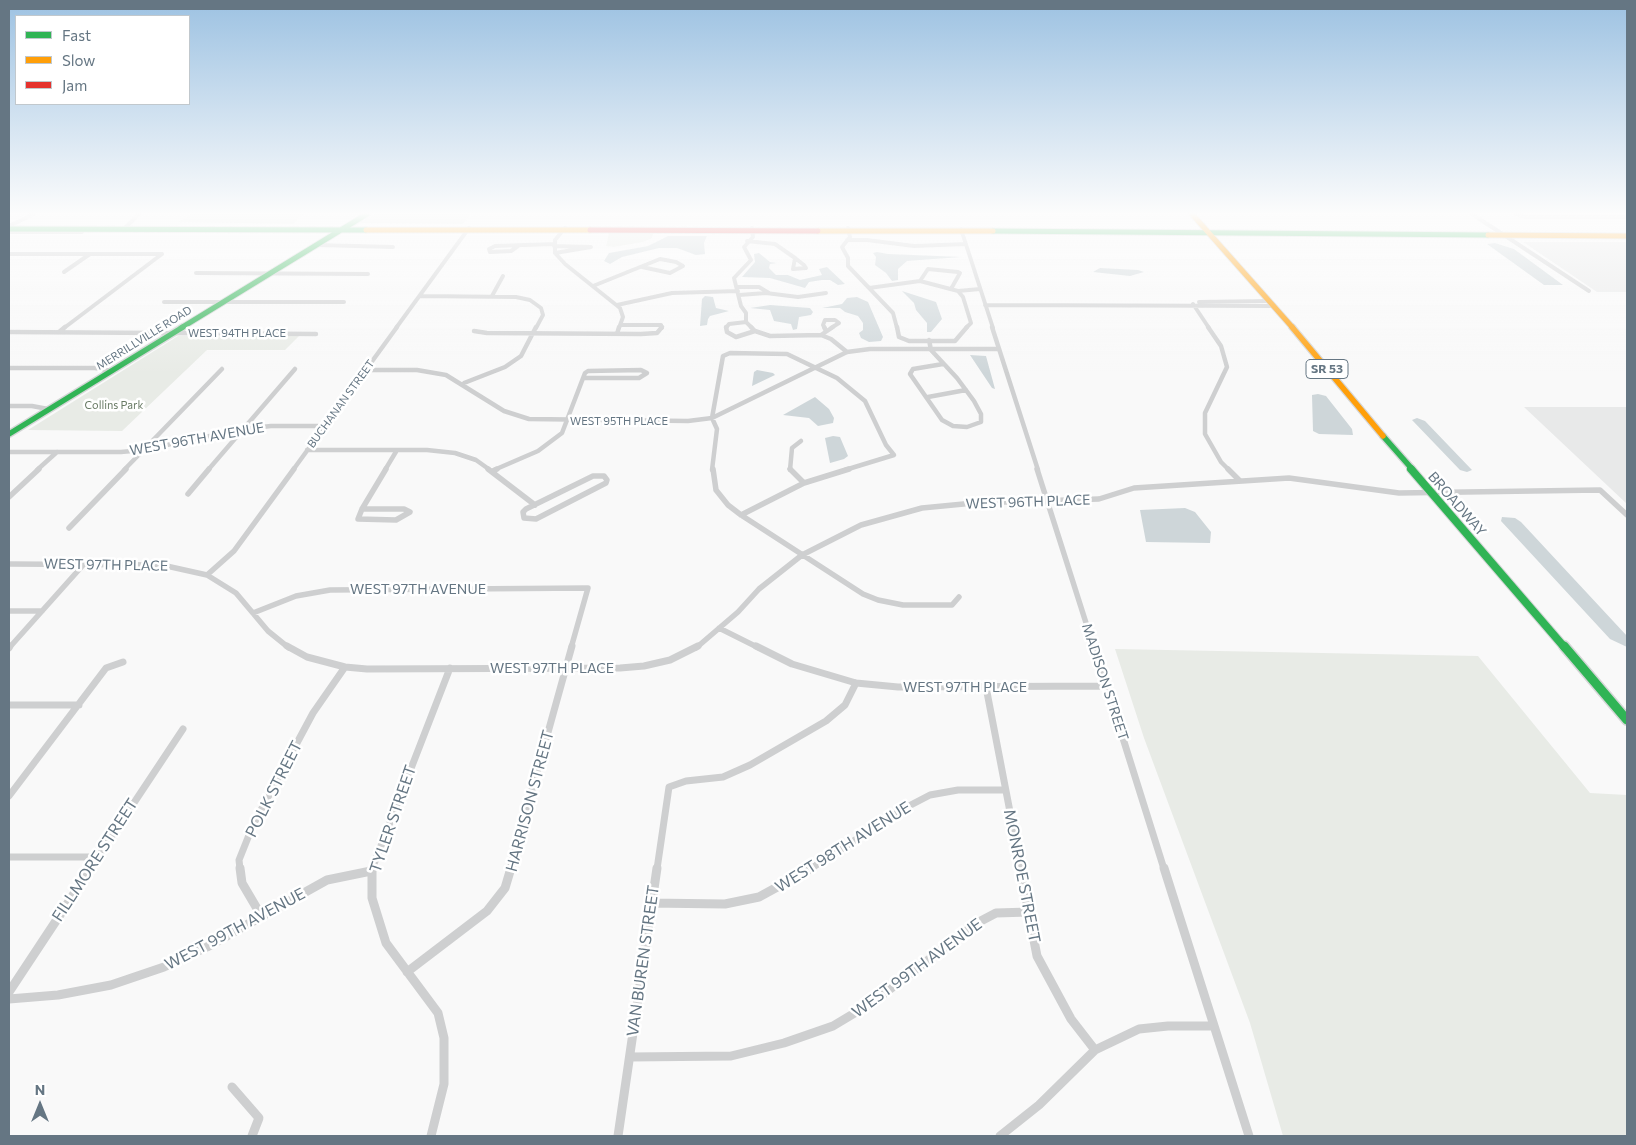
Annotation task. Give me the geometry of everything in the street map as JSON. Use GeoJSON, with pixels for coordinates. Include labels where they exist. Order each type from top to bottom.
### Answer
{"type":"FeatureCollection","features":[{"type":"Feature","properties":{"kind":"street"},"geometry":{"type":"LineString","coordinates":[[64,272],[71,267]]}},
{"type":"Feature","properties":{"kind":"street"},"geometry":{"type":"LineString","coordinates":[[59,332],[144,267]]}},
{"type":"Feature","properties":{"kind":"street","name":"MERRILLVILLE ROAD"},"geometry":{"type":"LineString","coordinates":[[9,434],[283,267]]}},
{"type":"Feature","properties":{"kind":"street","name":"BUCHANAN STREET"},"geometry":{"type":"LineString","coordinates":[[207,575],[234,551],[440,267]]}},
{"type":"Feature","properties":{"kind":"street"},"geometry":{"type":"LineString","coordinates":[[572,267],[617,305],[622,312],[617,334]]}},
{"type":"Feature","properties":{"kind":"street"},"geometry":{"type":"LineString","coordinates":[[593,286],[642,268],[670,273],[680,267]]}},
{"type":"Feature","properties":{"kind":"street"},"geometry":{"type":"LineString","coordinates":[[744,267],[734,278],[741,306],[746,313],[746,321],[755,331],[770,336],[821,335],[831,339],[847,352]]}},
{"type":"Feature","properties":{"kind":"street"},"geometry":{"type":"LineString","coordinates":[[849,267],[892,313],[899,338],[909,341],[955,341],[971,323],[963,297],[958,291]]}},
{"type":"Feature","properties":{"kind":"street","name":"MADISON STREET"},"geometry":{"type":"LineString","coordinates":[[973,267],[1249,1136]]}},
{"type":"Feature","properties":{"kind":"street","name":"BROADWAY"},"geometry":{"type":"LineString","coordinates":[[1243,267],[1267,294],[1272,304],[1430,493],[1627,720]]}},
{"type":"Feature","properties":{"kind":"street"},"geometry":{"type":"LineString","coordinates":[[1553,267],[1589,292]]}},
{"type":"Feature","properties":{"kind":"street"},"geometry":{"type":"LineString","coordinates":[[920,281],[928,269],[958,272],[960,274],[951,289]]}},
{"type":"Feature","properties":{"kind":"street"},"geometry":{"type":"LineString","coordinates":[[196,273],[368,274]]}},
{"type":"Feature","properties":{"kind":"street"},"geometry":{"type":"LineString","coordinates":[[492,296],[503,276]]}},
{"type":"Feature","properties":{"kind":"street"},"geometry":{"type":"LineString","coordinates":[[869,288],[920,281],[958,291],[980,289]]}},
{"type":"Feature","properties":{"kind":"street"},"geometry":{"type":"LineString","coordinates":[[738,291],[759,287],[769,293]]}},
{"type":"Feature","properties":{"kind":"street"},"geometry":{"type":"LineString","coordinates":[[617,305],[672,293],[738,291],[798,297],[826,293]]}},
{"type":"Feature","properties":{"kind":"street"},"geometry":{"type":"LineString","coordinates":[[420,296],[516,297],[530,300],[541,308],[543,315],[525,350],[514,362],[464,383]]}},
{"type":"Feature","properties":{"kind":"street"},"geometry":{"type":"LineString","coordinates":[[164,302],[344,302]]}},
{"type":"Feature","properties":{"kind":"street"},"geometry":{"type":"LineString","coordinates":[[1193,304],[1221,346],[1226,358],[1227,367],[1205,413],[1206,434],[1221,462],[1240,481]]}},
{"type":"Feature","properties":{"kind":"street"},"geometry":{"type":"LineString","coordinates":[[985,305],[1272,304]]}},
{"type":"Feature","properties":{"kind":"street"},"geometry":{"type":"LineString","coordinates":[[746,321],[729,324],[725,328],[731,336],[736,337],[755,331]]}},
{"type":"Feature","properties":{"kind":"street"},"geometry":{"type":"LineString","coordinates":[[474,331],[653,334],[663,328],[661,325],[620,325]]}},
{"type":"Feature","properties":{"kind":"street"},"geometry":{"type":"LineString","coordinates":[[821,335],[826,331]]}},
{"type":"Feature","properties":{"kind":"street","name":"WEST 94TH PLACE"},"geometry":{"type":"LineString","coordinates":[[9,332],[316,334]]}},
{"type":"Feature","properties":{"kind":"street"},"geometry":{"type":"LineString","coordinates":[[929,340],[931,350],[966,390],[981,414],[981,422],[967,427],[953,426],[942,420],[928,397],[910,374],[913,369],[943,364]]}},
{"type":"Feature","properties":{"kind":"street","name":"WEST 95TH PLACE"},"geometry":{"type":"LineString","coordinates":[[365,370],[427,371],[446,374],[464,383],[486,400],[510,414],[529,419],[568,421],[688,421],[712,418],[847,352],[870,349],[998,349]]}},
{"type":"Feature","properties":{"kind":"street"},"geometry":{"type":"LineString","coordinates":[[741,515],[804,483],[894,455],[886,445],[865,401],[844,383],[787,354],[730,353],[723,356],[712,418],[717,429],[712,474],[716,490],[728,505],[741,515],[845,583],[878,600],[903,605],[952,605],[959,597]]}},
{"type":"Feature","properties":{"kind":"street"},"geometry":{"type":"LineString","coordinates":[[9,368],[95,368],[112,371]]}},
{"type":"Feature","properties":{"kind":"street"},"geometry":{"type":"LineString","coordinates":[[69,528],[222,368]]}},
{"type":"Feature","properties":{"kind":"street"},"geometry":{"type":"LineString","coordinates":[[188,494],[295,369]]}},
{"type":"Feature","properties":{"kind":"street"},"geometry":{"type":"LineString","coordinates":[[493,471],[548,445],[562,433],[585,373],[593,370],[641,370],[647,373],[647,375],[639,378],[584,378]]}},
{"type":"Feature","properties":{"kind":"street"},"geometry":{"type":"LineString","coordinates":[[928,397],[966,390]]}},
{"type":"Feature","properties":{"kind":"street"},"geometry":{"type":"LineString","coordinates":[[9,406],[32,406],[48,409]]}},
{"type":"Feature","properties":{"kind":"street","name":"WEST 96TH AVENUE"},"geometry":{"type":"LineString","coordinates":[[9,452],[143,450],[271,426],[325,426]]}},
{"type":"Feature","properties":{"kind":"street"},"geometry":{"type":"LineString","coordinates":[[801,441],[792,448],[790,470],[804,483]]}},
{"type":"Feature","properties":{"kind":"street"},"geometry":{"type":"LineString","coordinates":[[307,450],[397,450],[454,453],[476,460],[493,471],[535,505]]}},
{"type":"Feature","properties":{"kind":"street"},"geometry":{"type":"LineString","coordinates":[[362,509],[404,509],[410,512],[407,517],[396,520],[361,520],[358,516],[362,509],[397,450]]}},
{"type":"Feature","properties":{"kind":"street"},"geometry":{"type":"LineString","coordinates":[[9,497],[56,452]]}},
{"type":"Feature","properties":{"kind":"street"},"geometry":{"type":"LineString","coordinates":[[593,476],[607,478],[606,483],[536,519],[524,518],[524,512],[535,505],[593,476]]}},
{"type":"Feature","properties":{"kind":"street","name":"WEST 96TH PLACE"},"geometry":{"type":"LineString","coordinates":[[719,628],[738,612],[759,588],[802,555],[861,525],[922,508],[974,502],[1047,502],[1099,499],[1128,489],[1289,478],[1399,493],[1600,490],[1627,515]]}},
{"type":"Feature","properties":{"kind":"street","name":"WEST 97TH PLACE"},"geometry":{"type":"LineString","coordinates":[[9,564],[162,565],[207,575],[236,593],[268,630],[284,645],[307,657],[345,667],[367,669],[628,667],[670,660],[697,647],[719,628],[792,664],[856,683],[898,687],[1107,686]]}},
{"type":"Feature","properties":{"kind":"street"},"geometry":{"type":"LineString","coordinates":[[9,648],[84,564]]}},
{"type":"Feature","properties":{"kind":"street","name":"WEST 97TH AVENUE"},"geometry":{"type":"LineString","coordinates":[[253,613],[296,596],[330,590],[588,588]]}},
{"type":"Feature","properties":{"kind":"street","name":"HARRISON STREET"},"geometry":{"type":"LineString","coordinates":[[407,972],[487,911],[505,888],[588,588]]}},
{"type":"Feature","properties":{"kind":"street"},"geometry":{"type":"LineString","coordinates":[[9,611],[42,611]]}},
{"type":"Feature","properties":{"kind":"street"},"geometry":{"type":"LineString","coordinates":[[9,796],[106,668],[122,662]]}},
{"type":"Feature","properties":{"kind":"street","name":"POLK STREET"},"geometry":{"type":"LineString","coordinates":[[262,917],[242,884],[240,860],[253,825],[313,713],[345,667]]}},
{"type":"Feature","properties":{"kind":"street","name":"TYLER STREET"},"geometry":{"type":"LineString","coordinates":[[431,1136],[444,1084],[444,1038],[438,1013],[386,943],[372,898],[371,871],[450,668]]}},
{"type":"Feature","properties":{"kind":"street","name":"VAN BUREN STREET"},"geometry":{"type":"LineString","coordinates":[[618,1136],[650,903],[669,787],[686,781],[722,777],[750,765],[826,721],[845,706],[856,683]]}},
{"type":"Feature","properties":{"kind":"street","name":"MONROE STREET"},"geometry":{"type":"LineString","coordinates":[[986,687],[1037,956],[1056,994],[1095,1050]]}},
{"type":"Feature","properties":{"kind":"street"},"geometry":{"type":"LineString","coordinates":[[9,705],[79,705]]}},
{"type":"Feature","properties":{"kind":"street","name":"FILLMORE STREET"},"geometry":{"type":"LineString","coordinates":[[9,992],[183,728]]}},
{"type":"Feature","properties":{"kind":"street","name":"WEST 98TH AVENUE"},"geometry":{"type":"LineString","coordinates":[[650,903],[725,904],[759,897],[798,877],[905,808],[930,795],[958,790],[1005,790]]}},
{"type":"Feature","properties":{"kind":"street"},"geometry":{"type":"LineString","coordinates":[[9,857],[97,857]]}},
{"type":"Feature","properties":{"kind":"street","name":"WEST 99TH AVENUE"},"geometry":{"type":"LineString","coordinates":[[9,999],[58,995],[111,985],[164,967],[262,917],[295,896],[327,880],[371,871]]}},
{"type":"Feature","properties":{"kind":"street","name":"WEST 99TH AVENUE"},"geometry":{"type":"LineString","coordinates":[[630,1057],[731,1056],[784,1043],[833,1026],[873,1002],[977,923],[996,913],[1029,912]]}},
{"type":"Feature","properties":{"kind":"street"},"geometry":{"type":"LineString","coordinates":[[1000,1136],[1039,1105],[1095,1050],[1139,1029],[1168,1026],[1214,1026]]}},
{"type":"Feature","properties":{"kind":"street"},"geometry":{"type":"LineString","coordinates":[[232,1087],[258,1118],[252,1136]]}},
{"type":"Feature","properties":{"kind":"shaded area"},"geometry":{"type":"Polygon","coordinates":[[[750,267],[769,267],[776,275],[788,275],[800,280],[822,275],[819,269],[827,267],[845,284],[838,285],[830,280],[822,280],[809,282],[805,288],[770,278],[742,277],[750,267]]]}},
{"type":"Feature","properties":{"kind":"shaded area"},"geometry":{"type":"Polygon","coordinates":[[[878,267],[900,267],[898,269],[898,280],[892,281],[878,267]]]}},
{"type":"Feature","properties":{"kind":"shaded area"},"geometry":{"type":"Polygon","coordinates":[[[1520,267],[1539,267],[1563,285],[1544,285],[1520,267]]]}},
{"type":"Feature","properties":{"kind":"shaded area"},"geometry":{"type":"Polygon","coordinates":[[[1561,267],[1627,267],[1627,292],[1597,292],[1561,267]]]}},
{"type":"Feature","properties":{"kind":"shaded area"},"geometry":{"type":"Polygon","coordinates":[[[1100,268],[1144,272],[1130,276],[1093,272],[1100,268]]]}},
{"type":"Feature","properties":{"kind":"shaded area"},"geometry":{"type":"Polygon","coordinates":[[[902,291],[936,302],[942,319],[931,332],[927,332],[927,323],[916,310],[914,303],[902,291]]]}},
{"type":"Feature","properties":{"kind":"shaded area"},"geometry":{"type":"Polygon","coordinates":[[[705,296],[713,297],[716,308],[729,311],[710,316],[707,325],[700,326],[702,299],[705,296]]]}},
{"type":"Feature","properties":{"kind":"shaded area"},"geometry":{"type":"Polygon","coordinates":[[[857,297],[868,302],[883,337],[881,341],[869,342],[861,338],[859,333],[863,330],[863,323],[858,316],[845,312],[840,308],[822,308],[842,304],[847,298],[857,297]]]}},
{"type":"Feature","properties":{"kind":"shaded area"},"geometry":{"type":"Polygon","coordinates":[[[770,305],[810,308],[813,312],[811,315],[799,317],[797,329],[793,330],[791,324],[774,321],[770,310],[750,308],[770,305]]]}},
{"type":"Feature","properties":{"kind":"shaded area"},"geometry":{"type":"Polygon","coordinates":[[[970,355],[986,356],[995,389],[992,388],[970,355]]]}},
{"type":"Feature","properties":{"kind":"shaded area"},"geometry":{"type":"Polygon","coordinates":[[[757,370],[775,375],[752,386],[754,372],[757,370]]]}},
{"type":"Feature","properties":{"kind":"shaded area"},"geometry":{"type":"Polygon","coordinates":[[[1312,395],[1326,396],[1352,429],[1353,435],[1319,434],[1313,431],[1312,395]]]}},
{"type":"Feature","properties":{"kind":"shaded area"},"geometry":{"type":"Polygon","coordinates":[[[815,397],[829,409],[834,418],[833,423],[818,426],[809,418],[783,415],[815,397]]]}},
{"type":"Feature","properties":{"kind":"shaded area"},"geometry":{"type":"Polygon","coordinates":[[[1524,407],[1627,407],[1627,504],[1524,407]]]}},
{"type":"Feature","properties":{"kind":"shaded area"},"geometry":{"type":"Polygon","coordinates":[[[1417,418],[1425,421],[1472,470],[1467,472],[1460,470],[1412,420],[1417,418]]]}},
{"type":"Feature","properties":{"kind":"shaded area"},"geometry":{"type":"Polygon","coordinates":[[[840,437],[848,456],[830,463],[825,438],[840,437]]]}},
{"type":"Feature","properties":{"kind":"shaded area"},"geometry":{"type":"Polygon","coordinates":[[[1185,508],[1195,512],[1211,532],[1210,543],[1146,542],[1140,510],[1185,508]]]}},
{"type":"Feature","properties":{"kind":"shaded area"},"geometry":{"type":"Polygon","coordinates":[[[1502,517],[1515,518],[1521,522],[1627,636],[1627,647],[1610,639],[1501,521],[1502,517]]]}},
{"type":"Feature","properties":{"kind":"green space","name":"Collins Park"},"geometry":{"type":"Polygon","coordinates":[[[178,336],[299,336],[285,350],[207,350],[122,431],[28,430],[178,336]]]}},
{"type":"Feature","properties":{"kind":"green space"},"geometry":{"type":"Polygon","coordinates":[[[1115,649],[1478,656],[1590,793],[1627,795],[1627,1136],[1283,1136],[1250,1023],[1144,738],[1115,649]]]}},
{"type":"Feature","properties":{"kind":"traffic: fast"},"geometry":{"type":"LineString","coordinates":[[9,434],[280,267]]}},
{"type":"Feature","properties":{"kind":"traffic: fast"},"geometry":{"type":"LineString","coordinates":[[1383,436],[1627,720]]}},
{"type":"Feature","properties":{"kind":"traffic: slow"},"geometry":{"type":"LineString","coordinates":[[1238,267],[1261,294],[1270,301],[1383,436]]}}]}
